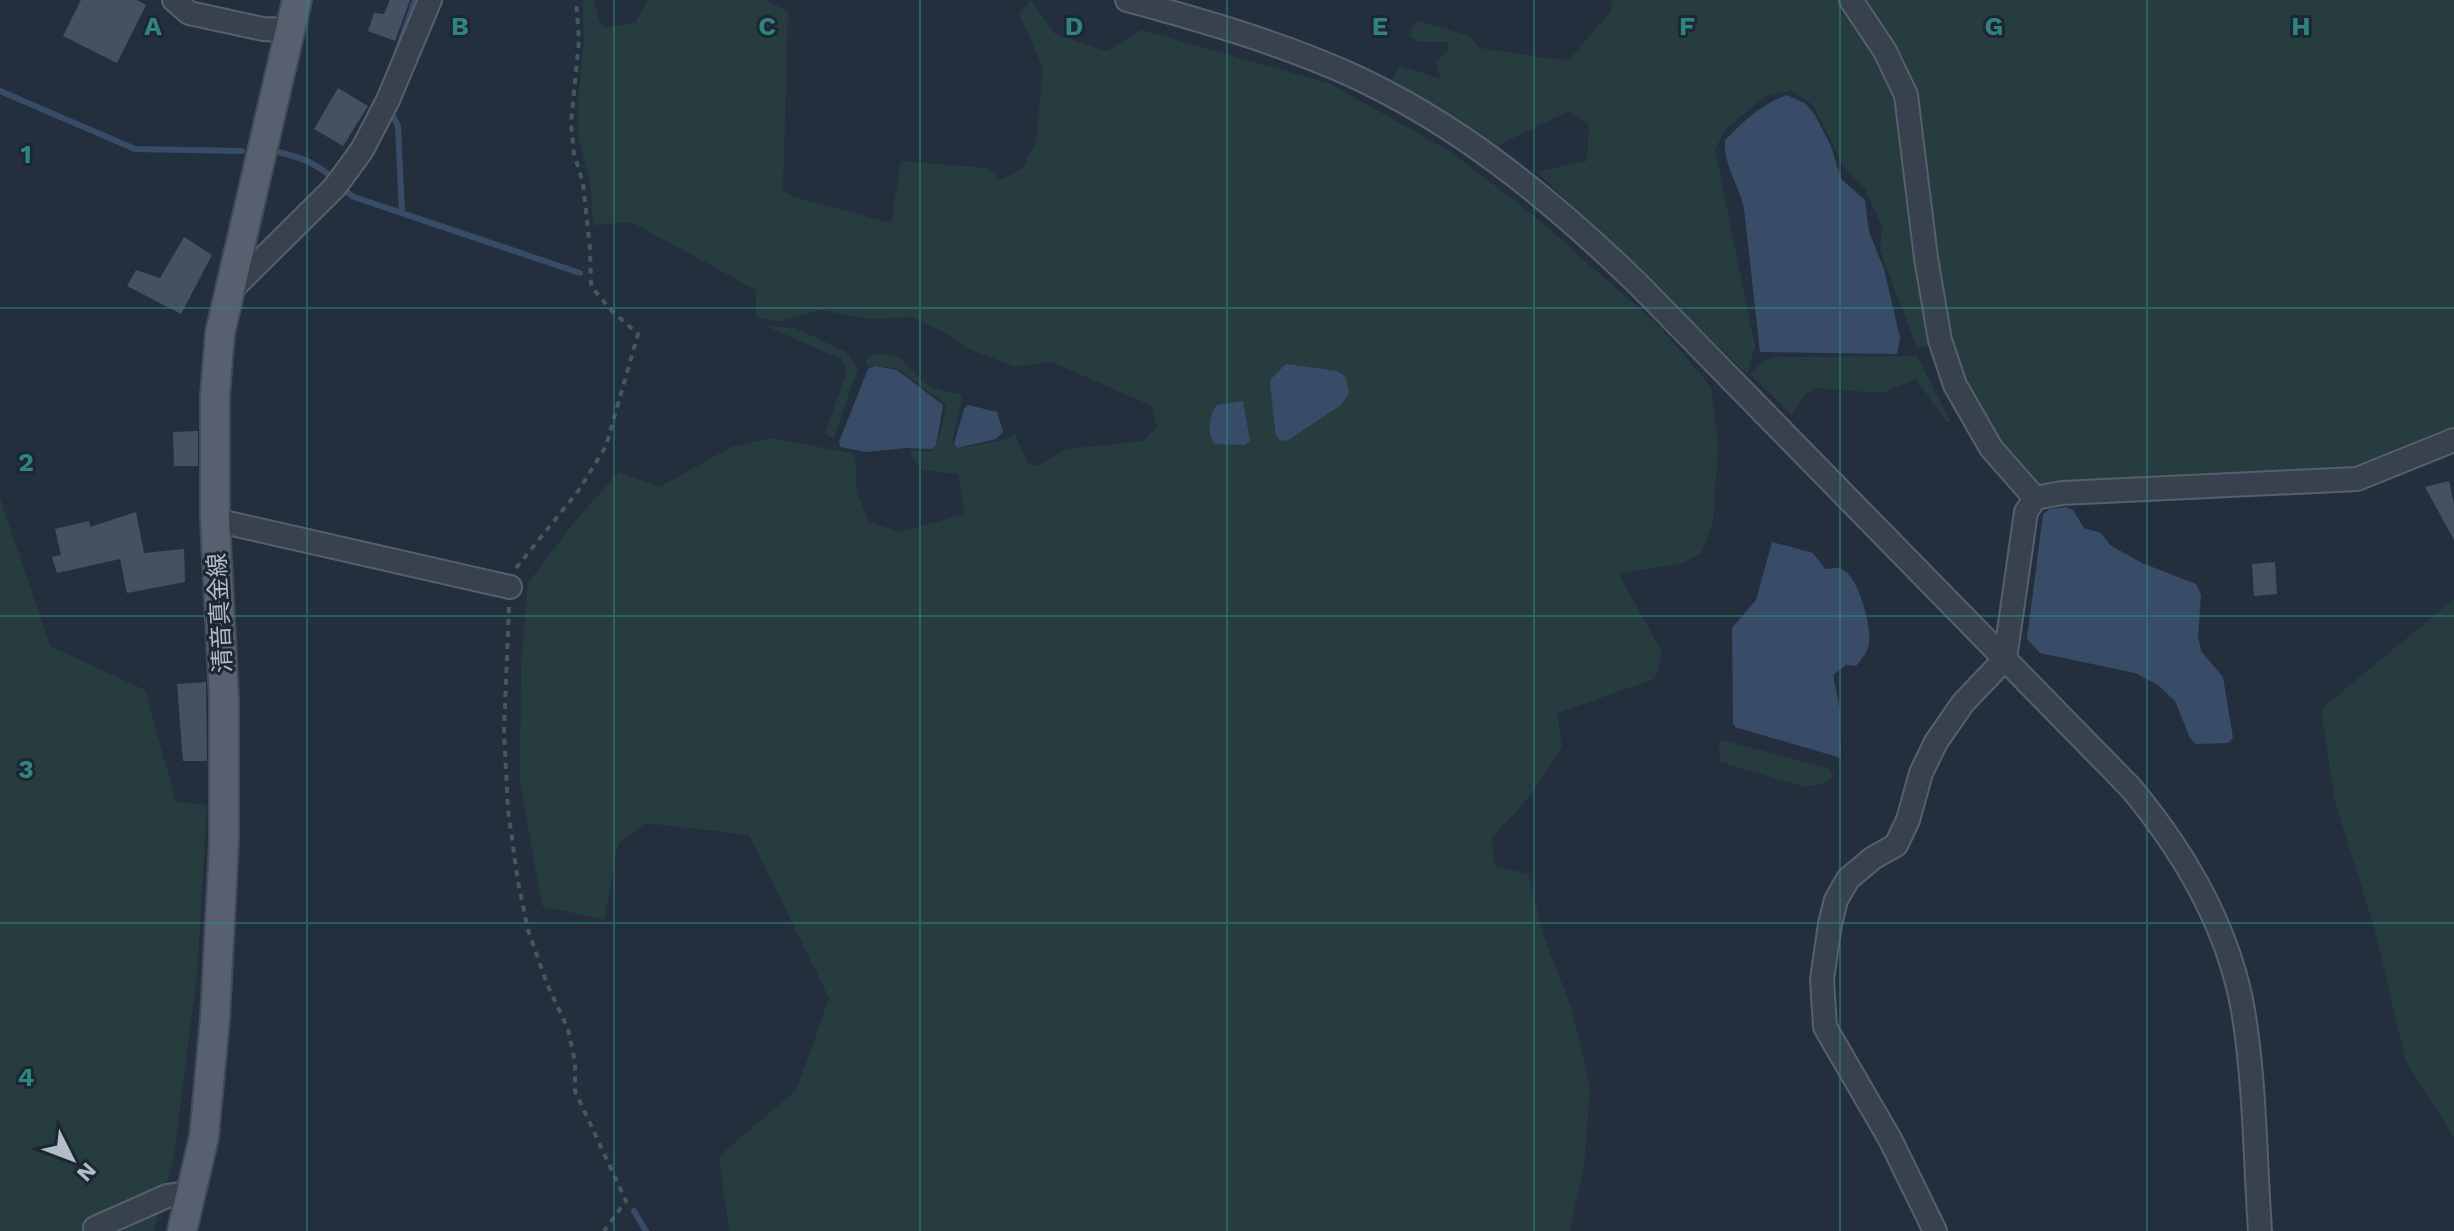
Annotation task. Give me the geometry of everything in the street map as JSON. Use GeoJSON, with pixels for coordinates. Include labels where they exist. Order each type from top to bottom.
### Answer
{"type":"FeatureCollection","features":[{"type":"Feature","properties":{"kind":"main road","name":"清音真金線"},"geometry":{"type":"LineString","coordinates":[[182,1231],[204,1137],[215,1018],[224,842],[224,699],[215,520],[215,395],[220,333],[297,0]]}},
{"type":"Feature","properties":{"kind":"street"},"geometry":{"type":"LineString","coordinates":[[174,0],[189,13],[263,29],[290,30]]}},
{"type":"Feature","properties":{"kind":"street"},"geometry":{"type":"LineString","coordinates":[[227,294],[338,184],[362,150],[388,100],[430,0]]}},
{"type":"Feature","properties":{"kind":"street"},"geometry":{"type":"LineString","coordinates":[[1127,0],[1295,51],[1348,73],[1427,115],[1529,185],[1637,283],[2131,788],[2180,853],[2213,916],[2234,972],[2248,1050],[2260,1231]]}},
{"type":"Feature","properties":{"kind":"street"},"geometry":{"type":"LineString","coordinates":[[1851,0],[1885,51],[1906,95],[1928,272],[1940,340],[1955,385],[1991,448],[2035,498]]}},
{"type":"Feature","properties":{"kind":"street"},"geometry":{"type":"LineString","coordinates":[[1935,1231],[1890,1139],[1825,1027],[1822,979],[1836,900],[1848,879],[1873,858],[1896,845],[1908,820],[1921,773],[1936,742],[1963,703],[2005,659],[2026,512],[2035,498],[2062,493],[2357,479],[2454,440]]}},
{"type":"Feature","properties":{"kind":"street"},"geometry":{"type":"LineString","coordinates":[[215,520],[510,587]]}},
{"type":"Feature","properties":{"kind":"street"},"geometry":{"type":"LineString","coordinates":[[95,1228],[167,1196],[192,1192]]}},
{"type":"Feature","properties":{"kind":"path"},"geometry":{"type":"LineString","coordinates":[[576,0],[579,40],[571,123],[574,154],[583,183],[591,286],[611,310],[638,334],[606,446],[579,490],[510,574],[504,731],[508,810],[528,930],[547,984],[568,1029],[575,1062],[575,1091],[626,1201],[604,1231]]}},
{"type":"Feature","properties":{"kind":"green space"},"geometry":{"type":"Polygon","coordinates":[[[582,0],[594,0],[599,21],[605,28],[636,22],[648,0],[764,0],[788,11],[783,191],[794,197],[891,223],[901,161],[988,168],[1001,180],[1022,169],[1036,141],[1043,68],[1019,13],[1031,0],[1055,34],[1107,51],[1141,30],[1328,83],[1450,151],[1538,219],[1661,328],[1711,387],[1718,448],[1713,522],[1702,552],[1681,564],[1618,573],[1662,652],[1655,679],[1557,713],[1562,746],[1531,795],[1491,839],[1495,866],[1528,874],[1544,937],[1572,1010],[1590,1087],[1584,1169],[1569,1231],[729,1231],[719,1156],[797,1089],[829,998],[749,835],[645,823],[618,844],[604,920],[542,906],[520,781],[521,667],[528,583],[576,520],[619,472],[660,487],[731,447],[772,438],[855,454],[857,492],[869,522],[900,532],[965,514],[958,474],[922,470],[911,456],[911,450],[930,452],[937,446],[946,408],[944,403],[897,368],[866,365],[867,358],[873,355],[892,355],[930,386],[960,394],[962,398],[952,442],[956,449],[999,441],[1015,434],[1027,462],[1037,466],[1067,449],[1144,441],[1157,427],[1152,406],[1052,362],[1015,367],[967,348],[949,335],[912,317],[871,319],[820,310],[779,321],[756,317],[756,290],[631,222],[593,225],[590,180],[578,137],[584,37],[582,0]]]}},
{"type":"Feature","properties":{"kind":"green space"},"geometry":{"type":"Polygon","coordinates":[[[1613,0],[2454,0],[2454,430],[2355,468],[2038,486],[2001,445],[1963,386],[1949,341],[1917,348],[1880,250],[1882,226],[1865,189],[1844,167],[1813,105],[1791,90],[1765,96],[1727,128],[1715,149],[1755,347],[1747,374],[1537,172],[1587,161],[1589,125],[1569,111],[1497,146],[1392,80],[1400,66],[1441,79],[1436,62],[1448,51],[1448,42],[1419,42],[1410,37],[1413,26],[1419,21],[1469,36],[1480,48],[1568,61],[1611,11],[1613,0]]]}},
{"type":"Feature","properties":{"kind":"green space"},"geometry":{"type":"Polygon","coordinates":[[[766,326],[795,328],[846,352],[858,369],[833,439],[825,433],[847,371],[841,359],[766,326]]]}},
{"type":"Feature","properties":{"kind":"green space"},"geometry":{"type":"Polygon","coordinates":[[[1917,356],[1950,421],[1947,423],[1916,379],[1881,393],[1815,388],[1804,395],[1792,415],[1750,374],[1765,360],[1776,357],[1917,356]]]}},
{"type":"Feature","properties":{"kind":"green space"},"geometry":{"type":"Polygon","coordinates":[[[0,498],[50,646],[145,690],[176,802],[207,805],[197,976],[174,1155],[154,1231],[0,1231],[0,498]]]}},
{"type":"Feature","properties":{"kind":"green space"},"geometry":{"type":"Polygon","coordinates":[[[2454,599],[2454,1138],[2406,1061],[2373,923],[2335,802],[2321,709],[2454,599]]]}},
{"type":"Feature","properties":{"kind":"green space"},"geometry":{"type":"Polygon","coordinates":[[[1723,740],[1829,769],[1833,775],[1824,783],[1805,787],[1720,762],[1719,742],[1723,740]]]}},
{"type":"Feature","properties":{"kind":"water"},"geometry":{"type":"Polygon","coordinates":[[[1787,95],[1806,104],[1815,115],[1831,146],[1841,179],[1865,200],[1869,232],[1884,269],[1900,338],[1897,354],[1760,352],[1744,208],[1726,158],[1725,140],[1761,108],[1787,95]]]}},
{"type":"Feature","properties":{"kind":"water"},"geometry":{"type":"Polygon","coordinates":[[[1286,364],[1337,371],[1346,377],[1349,394],[1341,405],[1287,441],[1280,440],[1276,435],[1270,385],[1271,379],[1286,364]]]}},
{"type":"Feature","properties":{"kind":"water"},"geometry":{"type":"Polygon","coordinates":[[[875,366],[897,370],[943,405],[936,446],[932,449],[866,452],[840,447],[839,442],[868,369],[875,366]]]}},
{"type":"Feature","properties":{"kind":"water"},"geometry":{"type":"Polygon","coordinates":[[[1243,401],[1250,441],[1245,445],[1214,444],[1210,430],[1214,409],[1217,405],[1243,401]]]}},
{"type":"Feature","properties":{"kind":"water"},"geometry":{"type":"Polygon","coordinates":[[[968,405],[997,412],[1003,432],[996,439],[957,448],[954,444],[964,409],[968,405]]]}},
{"type":"Feature","properties":{"kind":"water"},"geometry":{"type":"Polygon","coordinates":[[[2066,507],[2073,510],[2084,528],[2101,533],[2110,545],[2142,563],[2196,584],[2201,595],[2198,636],[2201,651],[2223,677],[2233,738],[2228,743],[2196,744],[2190,738],[2175,701],[2158,685],[2135,673],[2040,653],[2027,639],[2043,514],[2050,509],[2066,507]]]}},
{"type":"Feature","properties":{"kind":"water"},"geometry":{"type":"Polygon","coordinates":[[[1772,542],[1813,553],[1825,569],[1837,568],[1846,572],[1862,601],[1869,636],[1867,650],[1856,666],[1846,665],[1833,675],[1840,710],[1841,758],[1735,727],[1733,723],[1732,628],[1756,600],[1772,542]]]}},
{"type":"Feature","properties":{"kind":"building"},"geometry":{"type":"Polygon","coordinates":[[[81,0],[137,0],[146,5],[117,63],[63,36],[81,0]]]}},
{"type":"Feature","properties":{"kind":"building"},"geometry":{"type":"Polygon","coordinates":[[[390,0],[410,0],[395,41],[368,31],[374,13],[384,14],[390,0]]]}},
{"type":"Feature","properties":{"kind":"building"},"geometry":{"type":"Polygon","coordinates":[[[338,88],[368,106],[343,146],[314,129],[338,88]]]}},
{"type":"Feature","properties":{"kind":"building"},"geometry":{"type":"Polygon","coordinates":[[[184,237],[212,255],[181,314],[127,286],[136,270],[160,278],[184,237]]]}},
{"type":"Feature","properties":{"kind":"building"},"geometry":{"type":"Polygon","coordinates":[[[198,431],[198,466],[174,466],[173,432],[198,431]]]}},
{"type":"Feature","properties":{"kind":"building"},"geometry":{"type":"Polygon","coordinates":[[[2449,481],[2454,504],[2454,540],[2425,487],[2449,481]]]}},
{"type":"Feature","properties":{"kind":"building"},"geometry":{"type":"Polygon","coordinates":[[[136,512],[144,553],[184,549],[185,582],[127,593],[120,559],[57,573],[52,557],[61,555],[55,529],[89,521],[90,527],[136,512]]]}},
{"type":"Feature","properties":{"kind":"building"},"geometry":{"type":"Polygon","coordinates":[[[2275,562],[2277,594],[2254,596],[2252,564],[2275,562]]]}},
{"type":"Feature","properties":{"kind":"building"},"geometry":{"type":"Polygon","coordinates":[[[206,682],[207,761],[183,761],[177,684],[206,682]]]}},
{"type":"Feature","properties":{"kind":"waterway"},"geometry":{"type":"LineString","coordinates":[[397,52],[415,0]]}},
{"type":"Feature","properties":{"kind":"waterway"},"geometry":{"type":"LineString","coordinates":[[0,91],[135,149],[242,151]]}},
{"type":"Feature","properties":{"kind":"waterway"},"geometry":{"type":"LineString","coordinates":[[392,114],[398,126],[402,213]]}},
{"type":"Feature","properties":{"kind":"waterway"},"geometry":{"type":"LineString","coordinates":[[278,152],[318,167],[354,197],[580,273]]}},
{"type":"Feature","properties":{"kind":"waterway"},"geometry":{"type":"LineString","coordinates":[[634,1211],[646,1231]]}}]}
